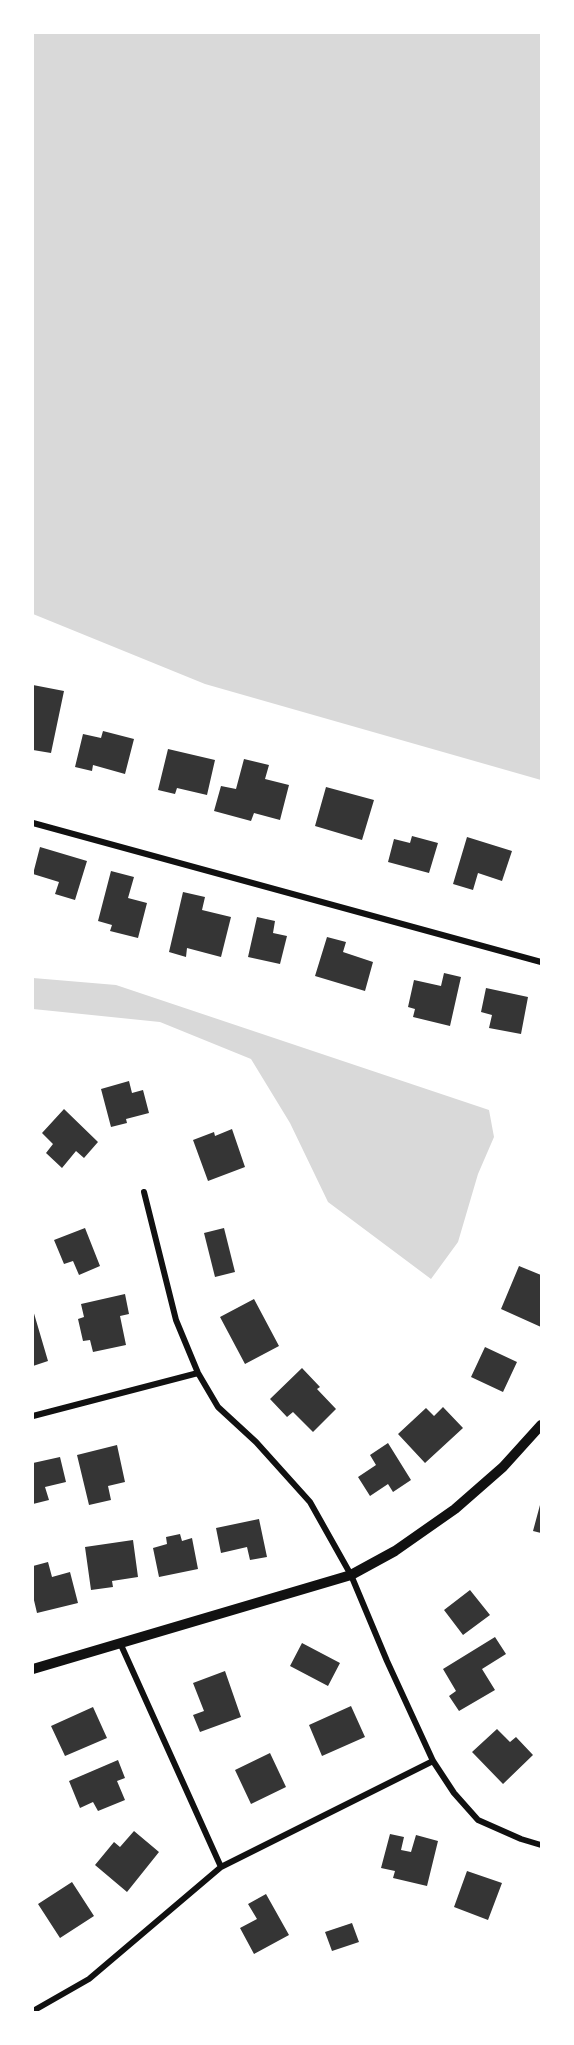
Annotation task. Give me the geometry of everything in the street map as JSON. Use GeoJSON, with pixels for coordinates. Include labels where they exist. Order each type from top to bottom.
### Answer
{"type":"FeatureCollection","features":[{"type":"Feature","properties":{"kind":"street"},"geometry":{"type":"LineString","coordinates":[[33,823],[541,962]]}},
{"type":"Feature","properties":{"kind":"street"},"geometry":{"type":"LineString","coordinates":[[144,1192],[176,1320],[198,1372],[218,1407],[256,1442],[310,1502],[351,1575],[433,1761],[454,1793],[478,1820],[541,1845]]}},
{"type":"Feature","properties":{"kind":"street"},"geometry":{"type":"LineString","coordinates":[[33,1416],[198,1372]]}},
{"type":"Feature","properties":{"kind":"street"},"geometry":{"type":"LineString","coordinates":[[33,1669],[121,1645],[351,1575],[395,1551],[455,1509],[503,1467],[541,1425]]}},
{"type":"Feature","properties":{"kind":"street"},"geometry":{"type":"LineString","coordinates":[[121,1645],[221,1867]]}},
{"type":"Feature","properties":{"kind":"street"},"geometry":{"type":"LineString","coordinates":[[33,2011],[89,1979],[221,1867],[433,1761]]}},
{"type":"Feature","properties":{"kind":"shaded area"},"geometry":{"type":"Polygon","coordinates":[[[33,33],[541,33],[541,780],[205,684],[33,614],[33,33]]]}},
{"type":"Feature","properties":{"kind":"shaded area"},"geometry":{"type":"Polygon","coordinates":[[[33,978],[116,985],[489,1110],[494,1137],[478,1174],[458,1242],[431,1279],[328,1202],[290,1123],[251,1059],[160,1022],[33,1009],[33,978]]]}},
{"type":"Feature","properties":{"kind":"building"},"geometry":{"type":"Polygon","coordinates":[[[33,685],[64,691],[51,753],[33,750],[33,685]]]}},
{"type":"Feature","properties":{"kind":"building"},"geometry":{"type":"Polygon","coordinates":[[[103,731],[134,739],[125,774],[93,765],[92,771],[75,767],[83,734],[101,738],[103,731]]]}},
{"type":"Feature","properties":{"kind":"building"},"geometry":{"type":"Polygon","coordinates":[[[168,749],[215,760],[207,795],[177,788],[175,794],[158,790],[168,749]]]}},
{"type":"Feature","properties":{"kind":"building"},"geometry":{"type":"Polygon","coordinates":[[[244,759],[269,765],[265,779],[289,785],[280,820],[254,813],[251,821],[214,811],[221,786],[236,789],[244,759]]]}},
{"type":"Feature","properties":{"kind":"building"},"geometry":{"type":"Polygon","coordinates":[[[326,787],[374,800],[362,840],[315,826],[326,787]]]}},
{"type":"Feature","properties":{"kind":"building"},"geometry":{"type":"Polygon","coordinates":[[[412,836],[438,843],[429,873],[388,862],[394,839],[410,843],[412,836]]]}},
{"type":"Feature","properties":{"kind":"building"},"geometry":{"type":"Polygon","coordinates":[[[467,837],[512,851],[502,881],[478,873],[473,890],[453,884],[467,837]]]}},
{"type":"Feature","properties":{"kind":"building"},"geometry":{"type":"Polygon","coordinates":[[[40,847],[87,861],[75,900],[55,894],[59,882],[33,874],[40,847]]]}},
{"type":"Feature","properties":{"kind":"building"},"geometry":{"type":"Polygon","coordinates":[[[111,871],[134,877],[128,898],[147,903],[138,938],[110,931],[112,925],[98,921],[111,871]]]}},
{"type":"Feature","properties":{"kind":"building"},"geometry":{"type":"Polygon","coordinates":[[[183,892],[205,897],[202,910],[231,917],[221,957],[187,948],[186,957],[169,952],[183,892]]]}},
{"type":"Feature","properties":{"kind":"building"},"geometry":{"type":"Polygon","coordinates":[[[257,917],[275,921],[273,933],[287,936],[280,964],[248,957],[257,917]]]}},
{"type":"Feature","properties":{"kind":"building"},"geometry":{"type":"Polygon","coordinates":[[[327,937],[346,942],[343,952],[373,962],[365,991],[315,976],[327,937]]]}},
{"type":"Feature","properties":{"kind":"building"},"geometry":{"type":"Polygon","coordinates":[[[444,973],[461,977],[450,1026],[413,1017],[415,1009],[408,1007],[414,980],[441,986],[444,973]]]}},
{"type":"Feature","properties":{"kind":"building"},"geometry":{"type":"Polygon","coordinates":[[[486,988],[528,997],[521,1034],[489,1028],[492,1015],[481,1012],[486,988]]]}},
{"type":"Feature","properties":{"kind":"building"},"geometry":{"type":"Polygon","coordinates":[[[129,1081],[132,1093],[143,1090],[149,1113],[126,1119],[127,1123],[111,1127],[101,1089],[129,1081]]]}},
{"type":"Feature","properties":{"kind":"building"},"geometry":{"type":"Polygon","coordinates":[[[64,1109],[98,1142],[84,1158],[76,1151],[62,1168],[46,1153],[53,1144],[42,1133],[64,1109]]]}},
{"type":"Feature","properties":{"kind":"building"},"geometry":{"type":"Polygon","coordinates":[[[232,1129],[245,1167],[208,1181],[193,1140],[214,1132],[215,1136],[232,1129]]]}},
{"type":"Feature","properties":{"kind":"building"},"geometry":{"type":"Polygon","coordinates":[[[85,1228],[100,1266],[79,1275],[73,1261],[64,1264],[54,1240],[85,1228]]]}},
{"type":"Feature","properties":{"kind":"building"},"geometry":{"type":"Polygon","coordinates":[[[224,1228],[235,1272],[215,1277],[204,1233],[224,1228]]]}},
{"type":"Feature","properties":{"kind":"building"},"geometry":{"type":"Polygon","coordinates":[[[519,1266],[541,1275],[541,1327],[501,1309],[519,1266]]]}},
{"type":"Feature","properties":{"kind":"building"},"geometry":{"type":"Polygon","coordinates":[[[125,1294],[129,1314],[120,1316],[126,1345],[93,1352],[90,1340],[83,1341],[78,1319],[84,1317],[81,1304],[125,1294]]]}},
{"type":"Feature","properties":{"kind":"building"},"geometry":{"type":"Polygon","coordinates":[[[254,1299],[279,1346],[245,1364],[220,1317],[254,1299]]]}},
{"type":"Feature","properties":{"kind":"building"},"geometry":{"type":"Polygon","coordinates":[[[33,1310],[48,1361],[33,1366],[33,1310]]]}},
{"type":"Feature","properties":{"kind":"building"},"geometry":{"type":"Polygon","coordinates":[[[485,1347],[517,1362],[503,1392],[471,1377],[485,1347]]]}},
{"type":"Feature","properties":{"kind":"building"},"geometry":{"type":"Polygon","coordinates":[[[302,1368],[320,1387],[317,1389],[336,1409],[313,1432],[293,1412],[287,1417],[270,1399],[302,1368]]]}},
{"type":"Feature","properties":{"kind":"building"},"geometry":{"type":"Polygon","coordinates":[[[443,1407],[463,1428],[425,1463],[398,1434],[426,1408],[434,1416],[443,1407]]]}},
{"type":"Feature","properties":{"kind":"building"},"geometry":{"type":"Polygon","coordinates":[[[388,1443],[411,1480],[393,1492],[388,1484],[370,1496],[358,1477],[376,1465],[370,1455],[388,1443]]]}},
{"type":"Feature","properties":{"kind":"building"},"geometry":{"type":"Polygon","coordinates":[[[117,1445],[125,1482],[108,1486],[111,1500],[89,1505],[77,1455],[117,1445]]]}},
{"type":"Feature","properties":{"kind":"building"},"geometry":{"type":"Polygon","coordinates":[[[60,1457],[66,1482],[45,1487],[49,1500],[33,1504],[33,1463],[60,1457]]]}},
{"type":"Feature","properties":{"kind":"building"},"geometry":{"type":"Polygon","coordinates":[[[541,1505],[541,1533],[533,1531],[541,1505]]]}},
{"type":"Feature","properties":{"kind":"building"},"geometry":{"type":"Polygon","coordinates":[[[259,1519],[267,1557],[250,1560],[247,1547],[221,1553],[216,1528],[259,1519]]]}},
{"type":"Feature","properties":{"kind":"building"},"geometry":{"type":"Polygon","coordinates":[[[180,1534],[182,1541],[192,1538],[198,1569],[159,1577],[153,1548],[167,1544],[166,1537],[180,1534]]]}},
{"type":"Feature","properties":{"kind":"building"},"geometry":{"type":"Polygon","coordinates":[[[133,1540],[138,1577],[112,1581],[113,1587],[91,1590],[85,1547],[133,1540]]]}},
{"type":"Feature","properties":{"kind":"building"},"geometry":{"type":"Polygon","coordinates":[[[48,1562],[52,1577],[70,1572],[78,1603],[37,1613],[33,1596],[33,1566],[48,1562]]]}},
{"type":"Feature","properties":{"kind":"building"},"geometry":{"type":"Polygon","coordinates":[[[470,1590],[490,1615],[463,1635],[444,1610],[470,1590]]]}},
{"type":"Feature","properties":{"kind":"building"},"geometry":{"type":"Polygon","coordinates":[[[495,1637],[506,1654],[482,1669],[495,1690],[459,1711],[449,1696],[456,1691],[443,1669],[495,1637]]]}},
{"type":"Feature","properties":{"kind":"building"},"geometry":{"type":"Polygon","coordinates":[[[302,1643],[340,1663],[328,1686],[290,1666],[302,1643]]]}},
{"type":"Feature","properties":{"kind":"building"},"geometry":{"type":"Polygon","coordinates":[[[225,1671],[241,1717],[200,1732],[193,1715],[204,1711],[193,1683],[225,1671]]]}},
{"type":"Feature","properties":{"kind":"building"},"geometry":{"type":"Polygon","coordinates":[[[351,1706],[365,1737],[322,1756],[309,1725],[351,1706]]]}},
{"type":"Feature","properties":{"kind":"building"},"geometry":{"type":"Polygon","coordinates":[[[93,1707],[107,1738],[65,1756],[51,1726],[93,1707]]]}},
{"type":"Feature","properties":{"kind":"building"},"geometry":{"type":"Polygon","coordinates":[[[497,1729],[510,1742],[516,1737],[533,1755],[503,1784],[472,1752],[497,1729]]]}},
{"type":"Feature","properties":{"kind":"building"},"geometry":{"type":"Polygon","coordinates":[[[270,1753],[286,1787],[251,1804],[235,1770],[270,1753]]]}},
{"type":"Feature","properties":{"kind":"building"},"geometry":{"type":"Polygon","coordinates":[[[118,1760],[125,1778],[117,1781],[125,1800],[98,1811],[93,1802],[80,1808],[69,1781],[118,1760]]]}},
{"type":"Feature","properties":{"kind":"building"},"geometry":{"type":"Polygon","coordinates":[[[134,1831],[159,1852],[127,1892],[95,1865],[114,1842],[120,1847],[134,1831]]]}},
{"type":"Feature","properties":{"kind":"building"},"geometry":{"type":"Polygon","coordinates":[[[390,1834],[404,1837],[401,1850],[411,1852],[416,1835],[438,1841],[427,1886],[393,1878],[395,1871],[381,1868],[390,1834]]]}},
{"type":"Feature","properties":{"kind":"building"},"geometry":{"type":"Polygon","coordinates":[[[467,1871],[502,1883],[488,1920],[454,1907],[467,1871]]]}},
{"type":"Feature","properties":{"kind":"building"},"geometry":{"type":"Polygon","coordinates":[[[72,1882],[94,1916],[60,1938],[38,1904],[72,1882]]]}},
{"type":"Feature","properties":{"kind":"building"},"geometry":{"type":"Polygon","coordinates":[[[266,1894],[289,1935],[254,1954],[240,1928],[257,1919],[248,1904],[266,1894]]]}},
{"type":"Feature","properties":{"kind":"building"},"geometry":{"type":"Polygon","coordinates":[[[352,1923],[359,1942],[332,1951],[325,1932],[352,1923]]]}}]}
